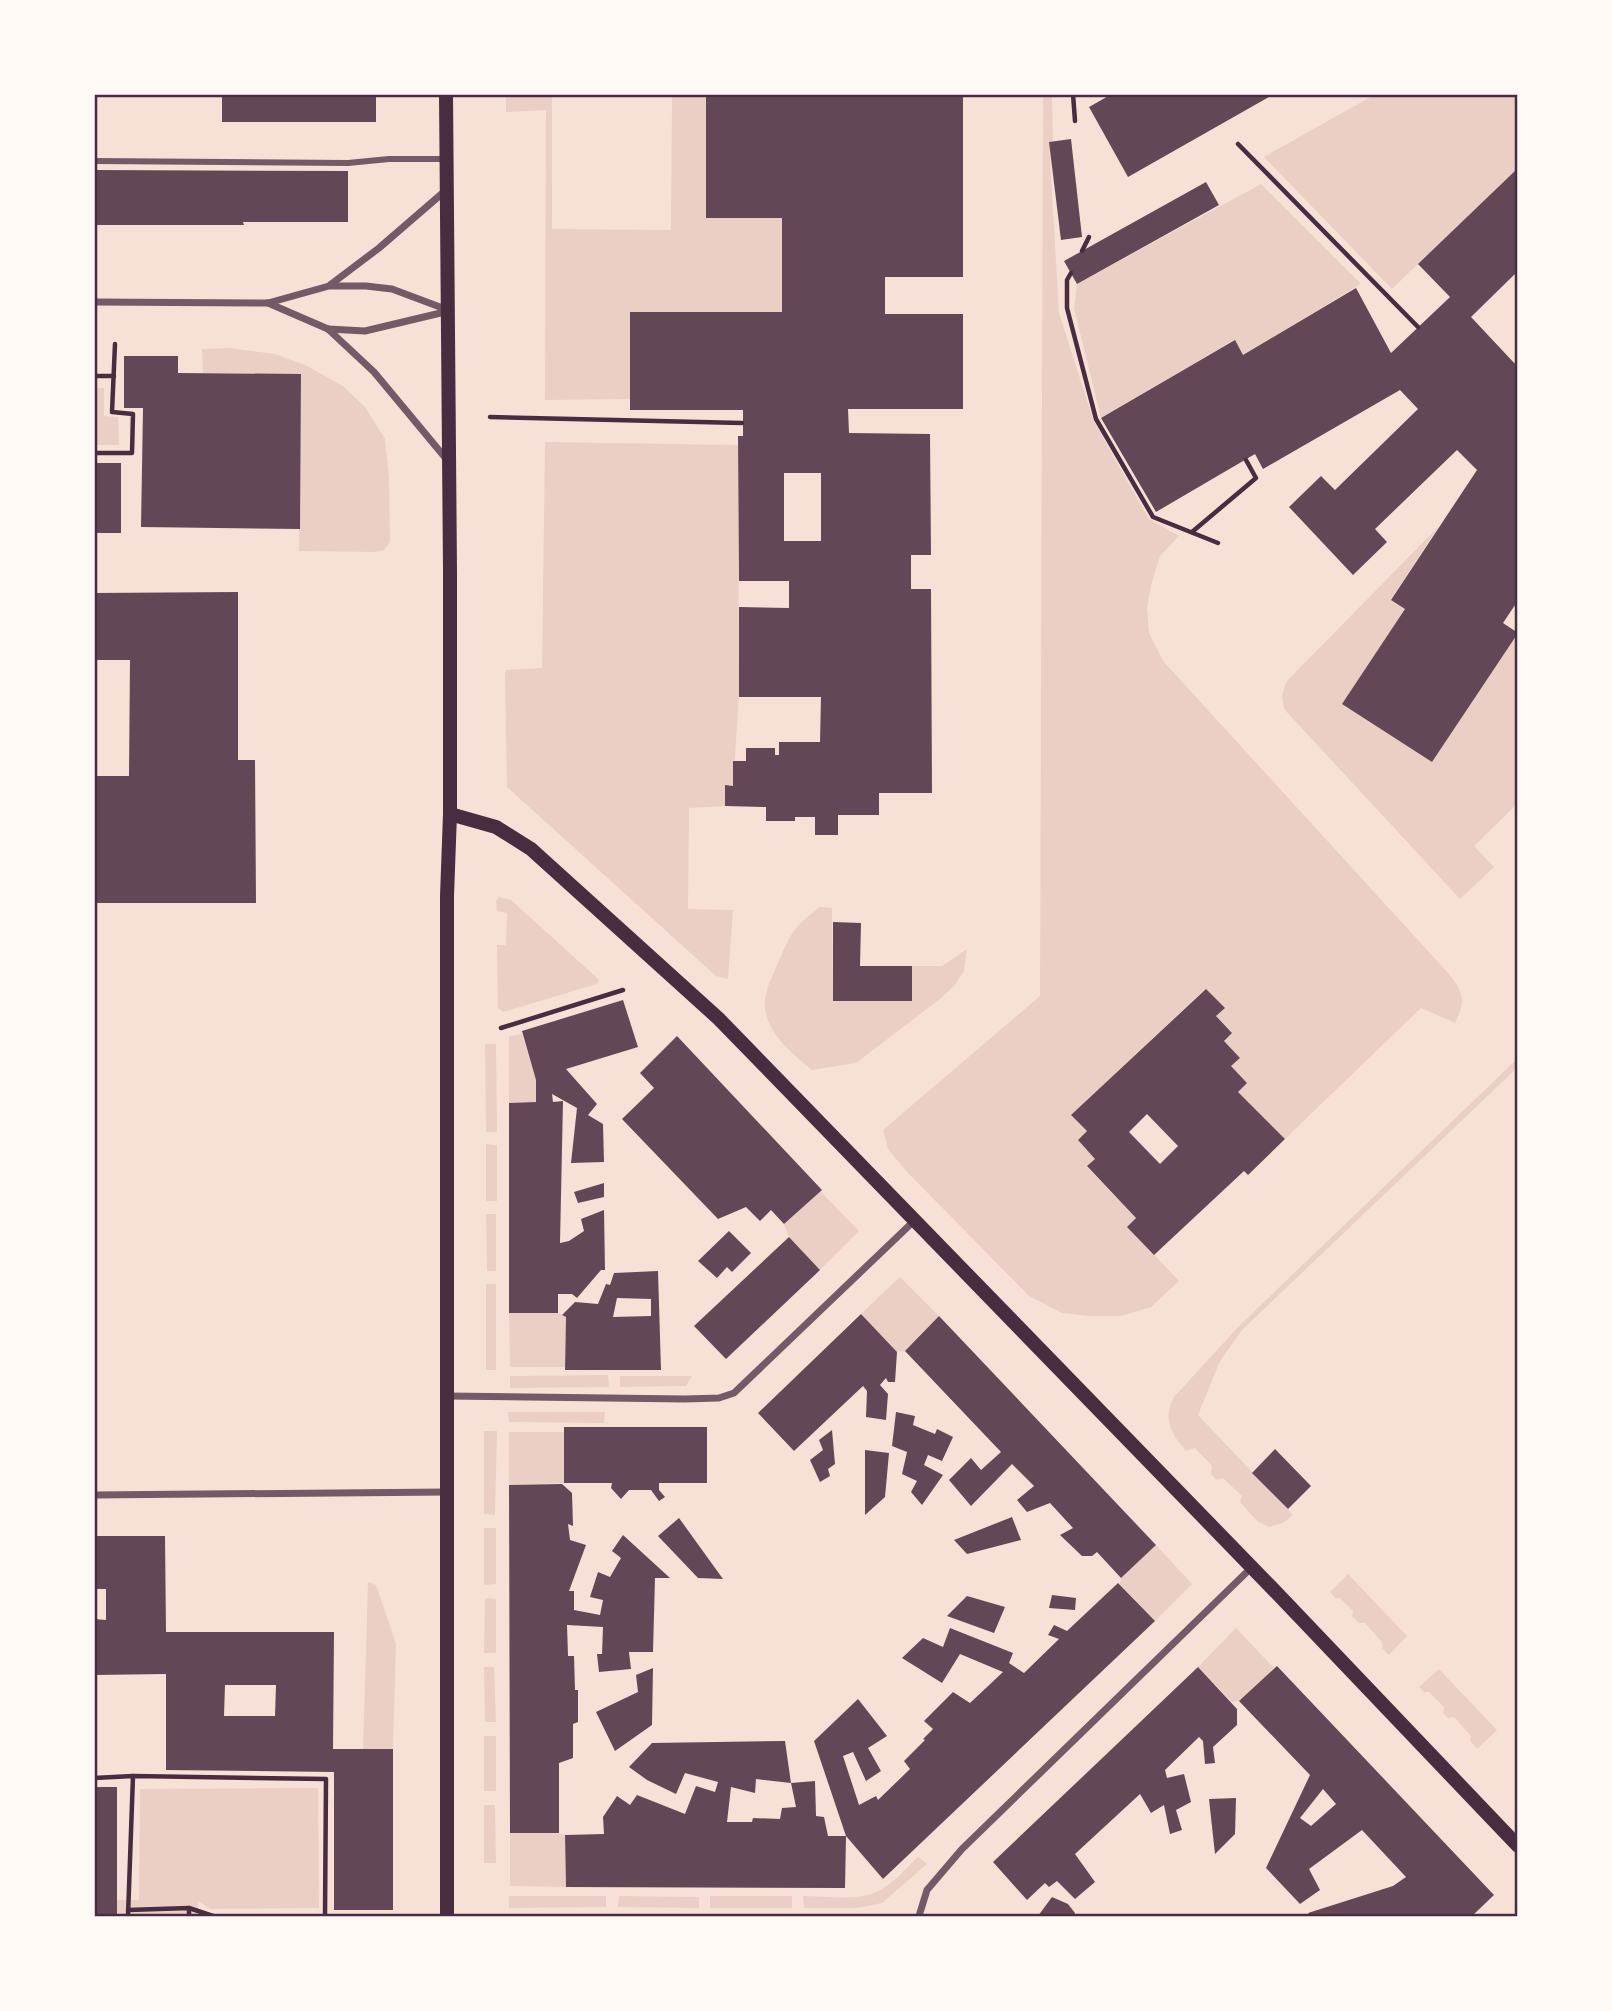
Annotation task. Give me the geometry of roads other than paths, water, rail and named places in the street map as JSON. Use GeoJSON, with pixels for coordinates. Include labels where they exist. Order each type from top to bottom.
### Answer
{"type":"FeatureCollection","features":[{"type":"Feature","properties":{"kind":"main road"},"geometry":{"type":"LineString","coordinates":[[446,94],[450,464],[450,814],[447,896],[447,1916]]}},
{"type":"Feature","properties":{"kind":"main road"},"geometry":{"type":"LineString","coordinates":[[450,814],[496,827],[531,849],[719,1019],[1252,1567],[1517,1846]]}},
{"type":"Feature","properties":{"kind":"street"},"geometry":{"type":"LineString","coordinates":[[94,161],[348,163],[389,159],[446,159]]}},
{"type":"Feature","properties":{"kind":"street"},"geometry":{"type":"LineString","coordinates":[[329,286],[447,190]]}},
{"type":"Feature","properties":{"kind":"street"},"geometry":{"type":"LineString","coordinates":[[94,302],[268,303],[329,286],[392,289],[449,311]]}},
{"type":"Feature","properties":{"kind":"street"},"geometry":{"type":"LineString","coordinates":[[268,303],[328,329],[374,372],[450,464]]}},
{"type":"Feature","properties":{"kind":"street"},"geometry":{"type":"LineString","coordinates":[[328,329],[365,331],[449,311]]}},
{"type":"Feature","properties":{"kind":"street"},"geometry":{"type":"LineString","coordinates":[[447,1395],[685,1399],[719,1398],[734,1393],[915,1220]]}},
{"type":"Feature","properties":{"kind":"street"},"geometry":{"type":"LineString","coordinates":[[94,1495],[448,1492]]}},
{"type":"Feature","properties":{"kind":"street"},"geometry":{"type":"LineString","coordinates":[[919,1916],[927,1890],[962,1849],[1252,1567]]}}]}
